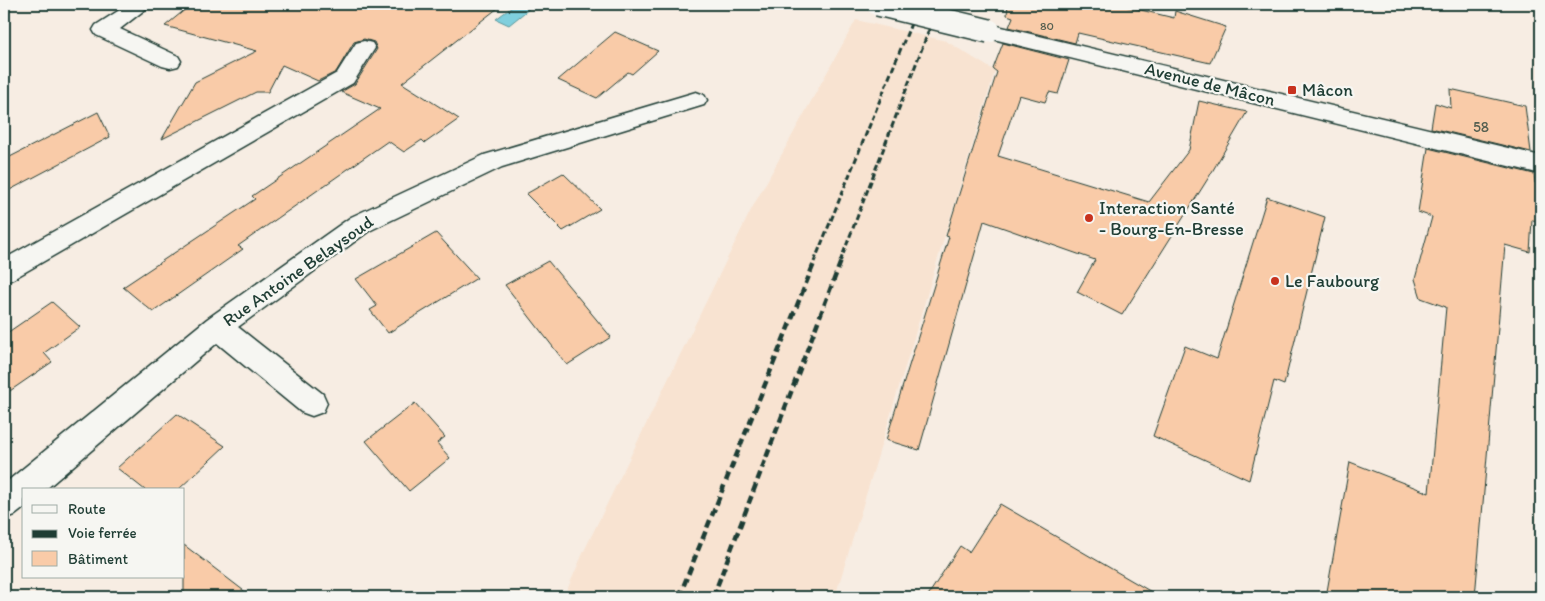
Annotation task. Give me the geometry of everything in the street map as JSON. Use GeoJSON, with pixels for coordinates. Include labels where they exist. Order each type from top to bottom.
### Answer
{"type":"FeatureCollection","features":[{"type":"Feature","properties":{"kind":"street"},"geometry":{"type":"LineString","coordinates":[[142,4],[104,30],[170,61]]}},
{"type":"Feature","properties":{"kind":"street","name":"Avenue de Mâcon"},"geometry":{"type":"LineString","coordinates":[[878,4],[1541,165]]}},
{"type":"Feature","properties":{"kind":"street"},"geometry":{"type":"LineString","coordinates":[[4,272],[345,78],[364,48]]}},
{"type":"Feature","properties":{"kind":"street","name":"Rue Antoine Belaysoud"},"geometry":{"type":"LineString","coordinates":[[23,488],[217,327],[360,224],[493,161],[696,100]]}},
{"type":"Feature","properties":{"kind":"street"},"geometry":{"type":"LineString","coordinates":[[217,327],[312,403]]}},
{"type":"Feature","properties":{"kind":"street","name":"Rue Antoine Belaysoud"},"geometry":{"type":"LineString","coordinates":[[4,504],[22,489]]}},
{"type":"Feature","properties":{"kind":"shaded area"},"geometry":{"type":"Polygon","coordinates":[[[856,20],[946,41],[995,71],[835,597],[564,597],[584,551],[751,210],[856,20]]]}},
{"type":"Feature","properties":{"kind":"water"},"geometry":{"type":"Polygon","coordinates":[[[516,4],[535,4],[509,25],[496,19],[516,4]]]}},
{"type":"Feature","properties":{"kind":"building"},"geometry":{"type":"Polygon","coordinates":[[[192,4],[503,4],[402,83],[459,119],[425,143],[422,140],[404,152],[388,141],[238,246],[243,249],[153,312],[123,287],[255,199],[252,196],[380,109],[341,92],[355,84],[377,49],[374,42],[364,39],[354,42],[336,72],[318,81],[282,65],[268,92],[256,92],[162,139],[195,82],[257,51],[165,26],[192,4]]]}},
{"type":"Feature","properties":{"kind":"building"},"geometry":{"type":"Polygon","coordinates":[[[1008,4],[1116,4],[1174,18],[1175,11],[1226,27],[1210,63],[1078,33],[1075,43],[1009,27],[1013,17],[1007,15],[1008,4]]]}},
{"type":"Feature","properties":{"kind":"building"},"geometry":{"type":"Polygon","coordinates":[[[615,32],[658,51],[632,74],[628,72],[597,98],[558,80],[615,32]]]}},
{"type":"Feature","properties":{"kind":"building"},"geometry":{"type":"Polygon","coordinates":[[[1003,43],[1069,60],[1058,94],[1049,92],[1045,102],[1019,95],[998,156],[1149,202],[1189,150],[1199,101],[1247,112],[1209,177],[1122,315],[1077,292],[1095,260],[984,221],[919,450],[886,440],[949,237],[946,236],[997,72],[993,69],[1003,43]]]}},
{"type":"Feature","properties":{"kind":"building"},"geometry":{"type":"Polygon","coordinates":[[[1450,89],[1525,106],[1531,152],[1431,128],[1435,103],[1451,108],[1450,89]]]}},
{"type":"Feature","properties":{"kind":"building"},"geometry":{"type":"Polygon","coordinates":[[[98,112],[110,137],[4,193],[4,160],[98,112]]]}},
{"type":"Feature","properties":{"kind":"building"},"geometry":{"type":"Polygon","coordinates":[[[1428,148],[1534,174],[1535,183],[1541,185],[1541,221],[1532,220],[1530,252],[1505,245],[1475,597],[1326,597],[1350,462],[1429,493],[1446,307],[1421,298],[1415,279],[1432,217],[1418,212],[1428,148]]]}},
{"type":"Feature","properties":{"kind":"building"},"geometry":{"type":"Polygon","coordinates":[[[563,173],[600,209],[563,231],[526,194],[563,173]]]}},
{"type":"Feature","properties":{"kind":"building","name":"Le Faubourg"},"geometry":{"type":"Polygon","coordinates":[[[1267,197],[1325,217],[1284,385],[1274,381],[1249,480],[1153,436],[1185,346],[1217,359],[1267,197]]]}},
{"type":"Feature","properties":{"kind":"building"},"geometry":{"type":"Polygon","coordinates":[[[436,233],[477,278],[388,333],[370,310],[377,306],[356,279],[436,233]]]}},
{"type":"Feature","properties":{"kind":"building"},"geometry":{"type":"Polygon","coordinates":[[[548,261],[611,337],[567,365],[505,285],[548,261]]]}},
{"type":"Feature","properties":{"kind":"building"},"geometry":{"type":"Polygon","coordinates":[[[52,302],[80,327],[44,353],[52,362],[4,395],[4,335],[52,302]]]}},
{"type":"Feature","properties":{"kind":"building"},"geometry":{"type":"Polygon","coordinates":[[[415,403],[445,437],[437,443],[450,458],[409,491],[366,441],[415,403]]]}},
{"type":"Feature","properties":{"kind":"building"},"geometry":{"type":"Polygon","coordinates":[[[177,414],[225,446],[180,488],[142,488],[117,468],[177,414]]]}},
{"type":"Feature","properties":{"kind":"building"},"geometry":{"type":"Polygon","coordinates":[[[1000,504],[1160,597],[927,597],[960,546],[969,552],[1000,504]]]}},
{"type":"Feature","properties":{"kind":"building"},"geometry":{"type":"Polygon","coordinates":[[[185,546],[252,597],[184,597],[185,546]]]}},
{"type":"Feature","properties":{"kind":"railway"},"geometry":{"type":"LineString","coordinates":[[814,262],[919,4]]}},
{"type":"Feature","properties":{"kind":"railway"},"geometry":{"type":"LineString","coordinates":[[840,262],[939,4]]}},
{"type":"Feature","properties":{"kind":"railway"},"geometry":{"type":"LineString","coordinates":[[679,597],[815,261]]}},
{"type":"Feature","properties":{"kind":"railway"},"geometry":{"type":"LineString","coordinates":[[713,597],[841,261]]}},
{"type":"Feature","properties":{"kind":"place","name":"Mâcon"},"geometry":{"type":"Point","coordinates":[1292,90]}},
{"type":"Feature","properties":{"kind":"place","name":"Interaction Santé - Bourg-En-Bresse"},"geometry":{"type":"Point","coordinates":[1089,218]}},
{"type":"Feature","properties":{"kind":"place","name":"Le Faubourg"},"geometry":{"type":"Point","coordinates":[1275,281]}}]}
